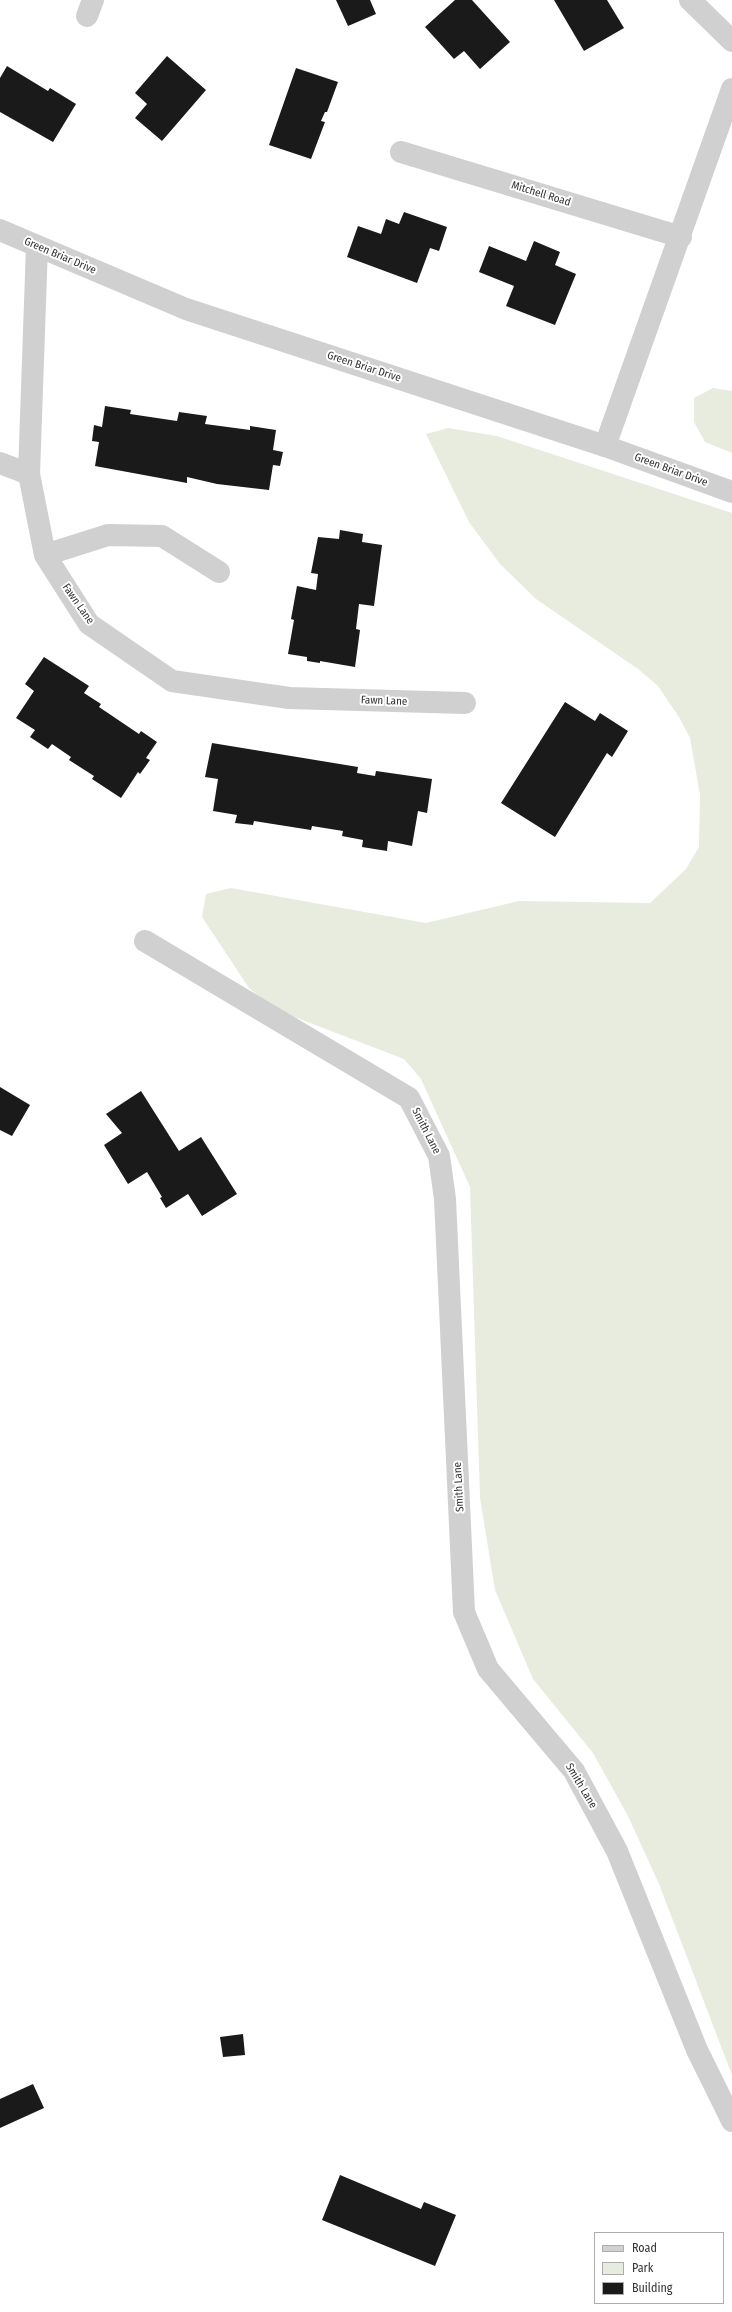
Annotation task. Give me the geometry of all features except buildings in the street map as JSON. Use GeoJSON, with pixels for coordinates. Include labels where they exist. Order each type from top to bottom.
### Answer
{"type":"FeatureCollection","features":[{"type":"Feature","properties":{"kind":"street"},"geometry":{"type":"LineString","coordinates":[[690,0],[732,41]]}},
{"type":"Feature","properties":{"kind":"street"},"geometry":{"type":"LineString","coordinates":[[604,446],[730,102]]}},
{"type":"Feature","properties":{"kind":"street","name":"Mitchell Road"},"geometry":{"type":"LineString","coordinates":[[402,152],[681,237]]}},
{"type":"Feature","properties":{"kind":"street","name":"Green Briar Drive"},"geometry":{"type":"LineString","coordinates":[[0,230],[186,309],[604,446],[732,492]]}},
{"type":"Feature","properties":{"kind":"street","name":"Fawn Lane"},"geometry":{"type":"LineString","coordinates":[[37,246],[29,474],[45,555],[89,624],[172,681],[289,698],[465,703]]}},
{"type":"Feature","properties":{"kind":"street"},"geometry":{"type":"LineString","coordinates":[[0,463],[29,474]]}},
{"type":"Feature","properties":{"kind":"street"},"geometry":{"type":"LineString","coordinates":[[45,555],[108,535],[162,536],[219,572]]}},
{"type":"Feature","properties":{"kind":"street","name":"Smith Lane"},"geometry":{"type":"LineString","coordinates":[[145,941],[409,1098],[439,1156],[445,1199],[464,1612],[488,1669],[574,1771],[617,1851],[697,2050],[732,2121]]}},
{"type":"Feature","properties":{"kind":"green space"},"geometry":{"type":"Polygon","coordinates":[[[713,388],[732,391],[732,453],[705,442],[694,422],[694,398],[713,388]]]}},
{"type":"Feature","properties":{"kind":"green space"},"geometry":{"type":"Polygon","coordinates":[[[448,428],[497,436],[732,513],[732,2075],[659,1884],[628,1816],[593,1753],[533,1679],[495,1590],[480,1498],[470,1187],[421,1079],[404,1059],[276,1010],[249,988],[202,917],[206,894],[231,888],[426,923],[519,901],[650,903],[686,869],[699,847],[700,795],[690,738],[679,717],[658,686],[638,669],[536,599],[500,564],[469,522],[426,434],[448,428]]]}}]}
